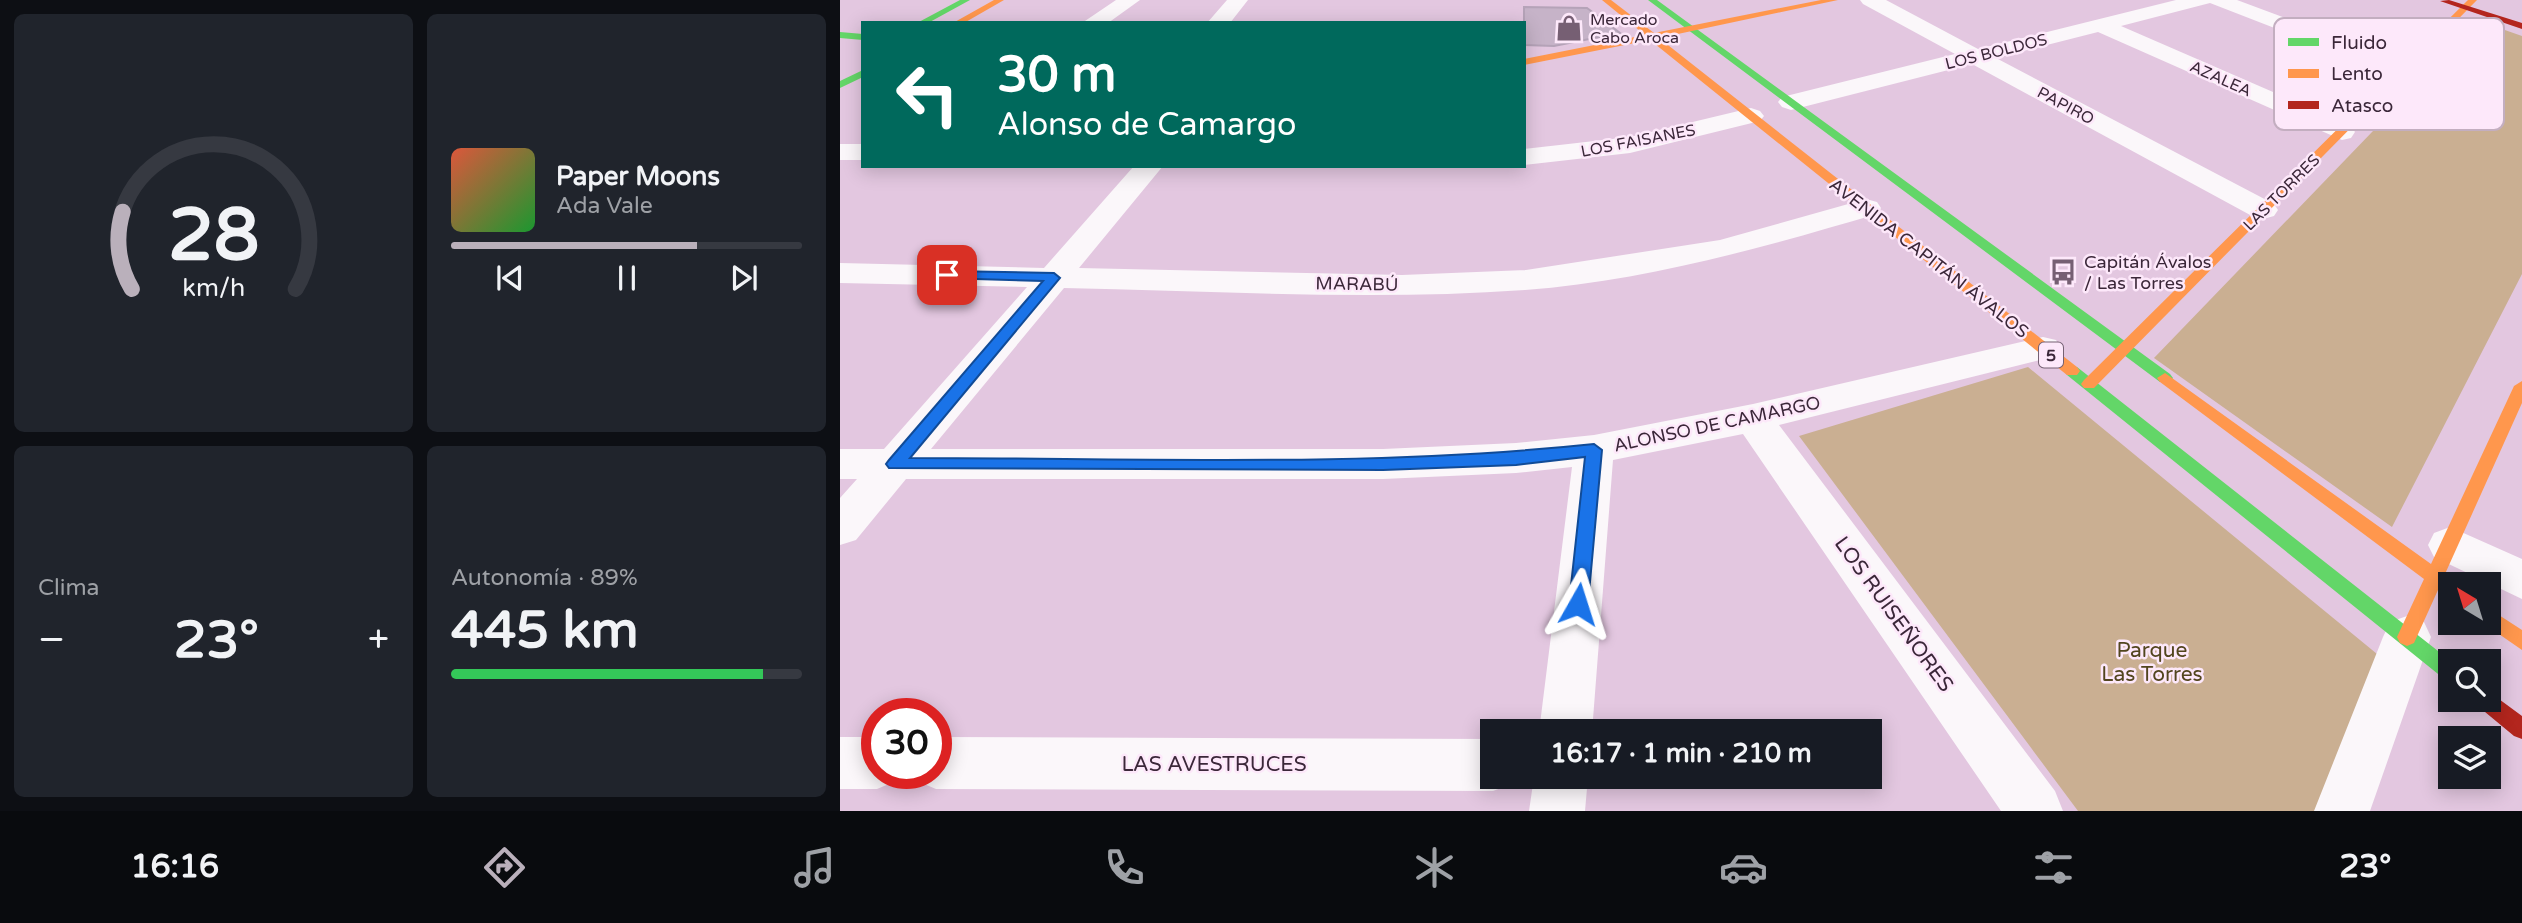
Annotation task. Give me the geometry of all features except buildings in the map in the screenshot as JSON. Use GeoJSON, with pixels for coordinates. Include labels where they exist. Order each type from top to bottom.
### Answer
{"type":"FeatureCollection","features":[{"type":"Feature","properties":{"kind":"main road"},"geometry":{"type":"LineString","coordinates":[[925,21],[966,0]]}},
{"type":"Feature","properties":{"kind":"main road"},"geometry":{"type":"LineString","coordinates":[[961,21],[1000,0]]}},
{"type":"Feature","properties":{"kind":"main road","name":"AVENIDA CAPITÁN ÁVALOS"},"geometry":{"type":"LineString","coordinates":[[1606,0],[2438,662]]}},
{"type":"Feature","properties":{"kind":"main road"},"geometry":{"type":"LineString","coordinates":[[1652,0],[2125,348],[2445,570]]}},
{"type":"Feature","properties":{"kind":"main road"},"geometry":{"type":"LineString","coordinates":[[1526,62],[1834,0]]}},
{"type":"Feature","properties":{"kind":"main road"},"geometry":{"type":"LineString","coordinates":[[2442,0],[2470,4],[2503,18]]}},
{"type":"Feature","properties":{"kind":"main road","name":"LAS TORRES"},"geometry":{"type":"LineString","coordinates":[[2456,18],[2470,4]]}},
{"type":"Feature","properties":{"kind":"main road"},"geometry":{"type":"LineString","coordinates":[[2504,18],[2522,26]]}},
{"type":"Feature","properties":{"kind":"main road"},"geometry":{"type":"LineString","coordinates":[[840,35],[861,37]]}},
{"type":"Feature","properties":{"kind":"main road"},"geometry":{"type":"LineString","coordinates":[[840,85],[861,74]]}},
{"type":"Feature","properties":{"kind":"main road","name":"LAS TORRES"},"geometry":{"type":"LineString","coordinates":[[2089,384],[2342,132]]}},
{"type":"Feature","properties":{"kind":"main road"},"geometry":{"type":"LineString","coordinates":[[2407,637],[2445,570],[2522,386]]}},
{"type":"Feature","properties":{"kind":"main road"},"geometry":{"type":"LineString","coordinates":[[2501,626],[2522,641]]}},
{"type":"Feature","properties":{"kind":"main road"},"geometry":{"type":"LineString","coordinates":[[2501,712],[2522,729]]}},
{"type":"Feature","properties":{"kind":"street"},"geometry":{"type":"LineString","coordinates":[[1096,21],[1129,0]]}},
{"type":"Feature","properties":{"kind":"street"},"geometry":{"type":"LineString","coordinates":[[1220,21],[1238,0]]}},
{"type":"Feature","properties":{"kind":"street","name":"PAPIRO"},"geometry":{"type":"LineString","coordinates":[[1870,0],[2263,211]]}},
{"type":"Feature","properties":{"kind":"street","name":"LOS BOLDOS"},"geometry":{"type":"LineString","coordinates":[[1791,102],[2202,0]]}},
{"type":"Feature","properties":{"kind":"street"},"geometry":{"type":"LineString","coordinates":[[2218,0],[2274,21]]}},
{"type":"Feature","properties":{"kind":"street","name":"AZALEA"},"geometry":{"type":"LineString","coordinates":[[2099,25],[2274,102]]}},
{"type":"Feature","properties":{"kind":"street","name":"LOS FAISANES"},"geometry":{"type":"LineString","coordinates":[[1526,157],[1630,145],[1751,116]]}},
{"type":"Feature","properties":{"kind":"street","name":"AZALEA"},"geometry":{"type":"LineString","coordinates":[[2337,130],[2342,132]]}},
{"type":"Feature","properties":{"kind":"street"},"geometry":{"type":"LineString","coordinates":[[840,152],[861,152]]}},
{"type":"Feature","properties":{"kind":"street"},"geometry":{"type":"LineString","coordinates":[[840,528],[1147,168]]}},
{"type":"Feature","properties":{"kind":"street","name":"MARABÚ"},"geometry":{"type":"LineString","coordinates":[[840,273],[1402,285],[1526,280],[1597,271],[1723,249],[1866,208]]}},
{"type":"Feature","properties":{"kind":"street","name":"ALONSO DE CAMARGO"},"geometry":{"type":"LineString","coordinates":[[840,464],[1383,464],[1516,458],[1594,450],[1753,418],[2043,348]]}},
{"type":"Feature","properties":{"kind":"street","name":"LOS RUISEÑORES"},"geometry":{"type":"LineString","coordinates":[[1753,418],[2035,811]]}},
{"type":"Feature","properties":{"kind":"street"},"geometry":{"type":"LineString","coordinates":[[1567,719],[1594,450]]}},
{"type":"Feature","properties":{"kind":"street"},"geometry":{"type":"LineString","coordinates":[[2445,570],[2522,580]]}},
{"type":"Feature","properties":{"kind":"street"},"geometry":{"type":"LineString","coordinates":[[2342,811],[2407,637]]}},
{"type":"Feature","properties":{"kind":"street"},"geometry":{"type":"LineString","coordinates":[[840,763],[861,763]]}},
{"type":"Feature","properties":{"kind":"street","name":"LAS AVESTRUCES"},"geometry":{"type":"LineString","coordinates":[[952,763],[1480,765]]}},
{"type":"Feature","properties":{"kind":"street"},"geometry":{"type":"LineString","coordinates":[[1558,811],[1560,789]]}},
{"type":"Feature","properties":{"kind":"green space"},"geometry":{"type":"Polygon","coordinates":[[[2504,30],[2522,36],[2522,274],[2392,527],[2154,358],[2374,130],[2504,130],[2504,30]]]}},
{"type":"Feature","properties":{"kind":"green space","name":"Parque Las Torres"},"geometry":{"type":"Polygon","coordinates":[[[2028,367],[2388,663],[2318,811],[2078,811],[1799,436],[2028,367]]]}},
{"type":"Feature","properties":{"kind":"traffic: fast"},"geometry":{"type":"LineString","coordinates":[[925,21],[966,0]]}},
{"type":"Feature","properties":{"kind":"traffic: fast"},"geometry":{"type":"LineString","coordinates":[[1652,0],[2165,378]]}},
{"type":"Feature","properties":{"kind":"traffic: fast"},"geometry":{"type":"LineString","coordinates":[[840,35],[861,37]]}},
{"type":"Feature","properties":{"kind":"traffic: fast"},"geometry":{"type":"LineString","coordinates":[[840,85],[861,74]]}},
{"type":"Feature","properties":{"kind":"traffic: fast"},"geometry":{"type":"LineString","coordinates":[[2072,371],[2438,662]]}},
{"type":"Feature","properties":{"kind":"traffic: slow"},"geometry":{"type":"LineString","coordinates":[[961,21],[1000,0]]}},
{"type":"Feature","properties":{"kind":"traffic: slow"},"geometry":{"type":"LineString","coordinates":[[1606,0],[2072,371]]}},
{"type":"Feature","properties":{"kind":"traffic: slow"},"geometry":{"type":"LineString","coordinates":[[1526,62],[1834,0]]}},
{"type":"Feature","properties":{"kind":"traffic: slow"},"geometry":{"type":"LineString","coordinates":[[2455,18],[2473,0]]}},
{"type":"Feature","properties":{"kind":"traffic: slow"},"geometry":{"type":"LineString","coordinates":[[2089,384],[2343,130]]}},
{"type":"Feature","properties":{"kind":"traffic: slow"},"geometry":{"type":"LineString","coordinates":[[2165,378],[2438,579]]}},
{"type":"Feature","properties":{"kind":"traffic: slow"},"geometry":{"type":"LineString","coordinates":[[2407,637],[2522,386]]}},
{"type":"Feature","properties":{"kind":"traffic: slow"},"geometry":{"type":"LineString","coordinates":[[2501,626],[2522,641]]}},
{"type":"Feature","properties":{"kind":"traffic: jam"},"geometry":{"type":"LineString","coordinates":[[2444,1],[2497,18]]}},
{"type":"Feature","properties":{"kind":"traffic: jam"},"geometry":{"type":"LineString","coordinates":[[2504,20],[2522,26]]}},
{"type":"Feature","properties":{"kind":"traffic: jam"},"geometry":{"type":"LineString","coordinates":[[2501,712],[2522,729]]}},
{"type":"Feature","properties":{"kind":"place","name":"Mercado Cabo Aroca"},"geometry":{"type":"Point","coordinates":[1569,28]}},
{"type":"Feature","properties":{"kind":"place","name":"Capitán Ávalos / Las Torres"},"geometry":{"type":"Point","coordinates":[2063,272]}},
{"type":"Feature","properties":{"kind":"route"},"geometry":{"type":"LineString","coordinates":[[947,275],[1054,278],[895,464],[1383,464],[1516,458],[1594,450],[1578,604]]}}]}
